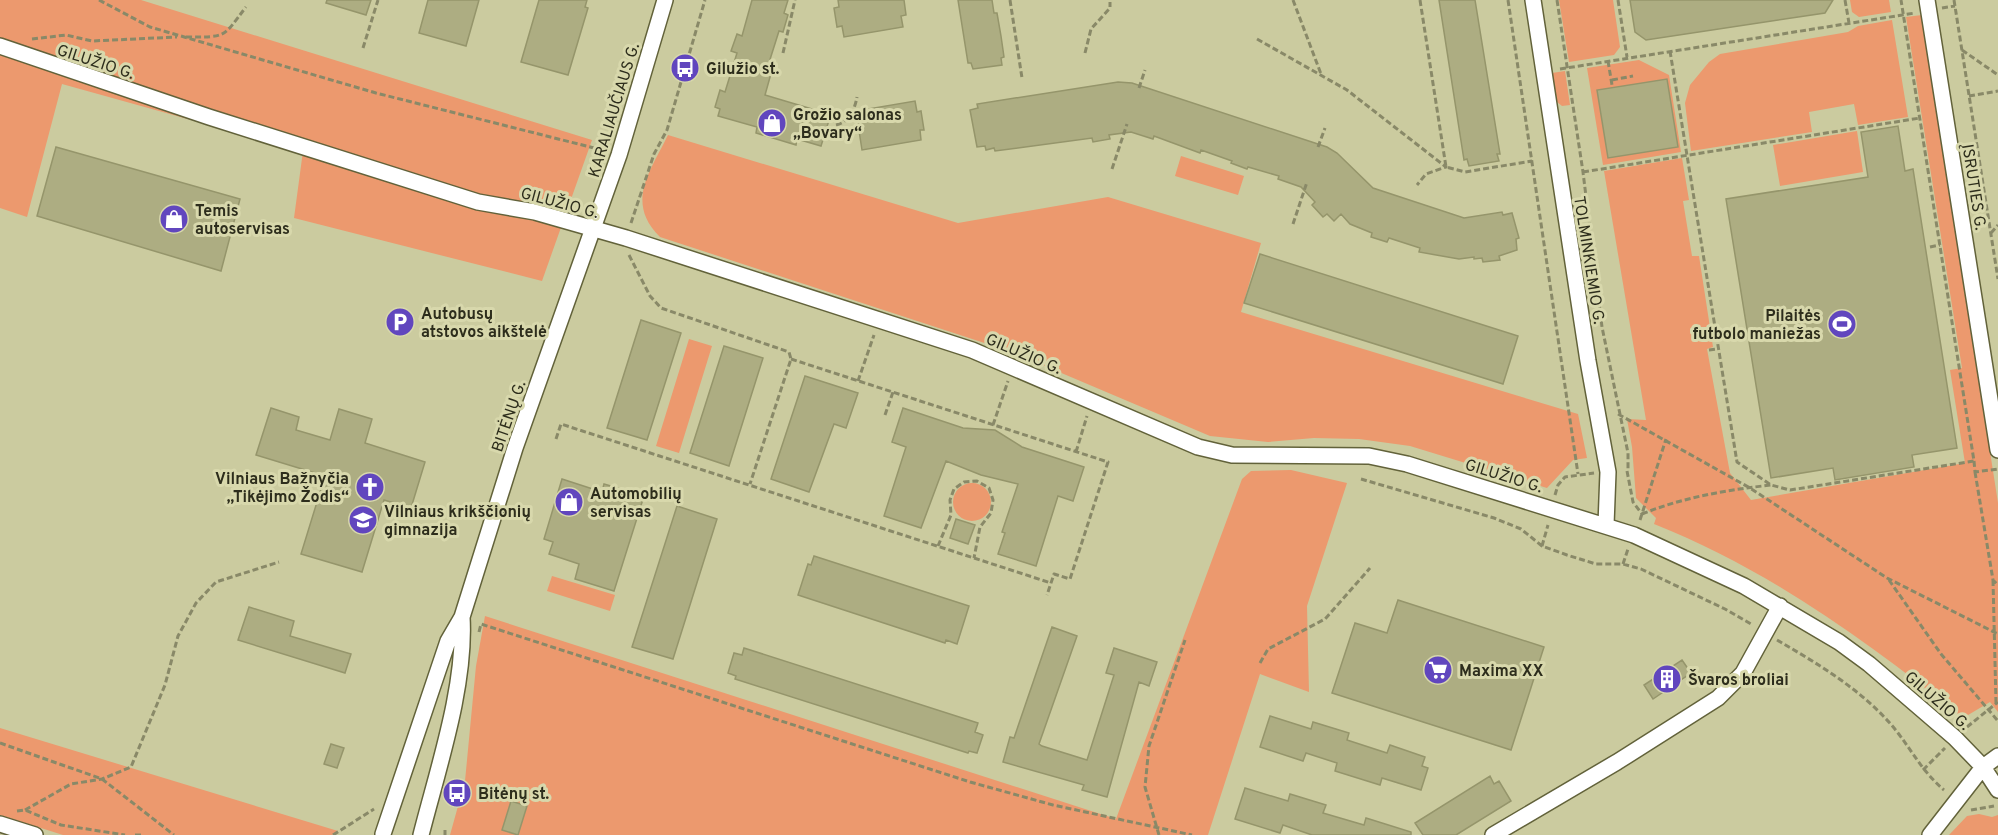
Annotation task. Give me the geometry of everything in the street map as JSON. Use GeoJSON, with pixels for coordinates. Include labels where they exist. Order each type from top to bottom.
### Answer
{"type":"FeatureCollection","features":[{"type":"Feature","properties":{"kind":"street","name":"KARALIAUČIAUS G."},"geometry":{"type":"LineString","coordinates":[[592,229],[619,155],[665,0]]}},
{"type":"Feature","properties":{"kind":"street","name":"TOLMINKIEMIO G."},"geometry":{"type":"LineString","coordinates":[[1533,0],[1588,361],[1608,472],[1606,525]]}},
{"type":"Feature","properties":{"kind":"street","name":"ĮSRUTIES G."},"geometry":{"type":"LineString","coordinates":[[1928,5],[1998,450]]}},
{"type":"Feature","properties":{"kind":"street","name":"GILUŽIO G."},"geometry":{"type":"LineString","coordinates":[[0,46],[209,117],[478,202],[535,212],[626,238],[880,319],[1013,367],[1198,447],[1232,456],[1369,456],[1407,464],[1606,525],[1744,586],[1780,606],[1869,664],[1955,738],[1983,767],[1998,790]]}},
{"type":"Feature","properties":{"kind":"street","name":"BITĖNŲ G."},"geometry":{"type":"LineString","coordinates":[[382,835],[448,641],[462,617],[513,456],[592,229]]}},
{"type":"Feature","properties":{"kind":"street"},"geometry":{"type":"LineString","coordinates":[[1494,835],[1617,762],[1718,698],[1743,673],[1780,606]]}},
{"type":"Feature","properties":{"kind":"street","name":"BITĖNŲ G."},"geometry":{"type":"LineString","coordinates":[[421,835],[441,764],[464,647],[462,617]]}},
{"type":"Feature","properties":{"kind":"street"},"geometry":{"type":"LineString","coordinates":[[1930,835],[1983,767],[1998,756]]}},
{"type":"Feature","properties":{"kind":"street"},"geometry":{"type":"LineString","coordinates":[[4,818],[35,835]]}},
{"type":"Feature","properties":{"kind":"path"},"geometry":{"type":"LineString","coordinates":[[99,0],[150,27],[182,37],[376,93],[619,155]]}},
{"type":"Feature","properties":{"kind":"path"},"geometry":{"type":"LineString","coordinates":[[363,48],[378,0]]}},
{"type":"Feature","properties":{"kind":"path"},"geometry":{"type":"LineString","coordinates":[[705,0],[667,130],[654,154],[626,238],[630,262],[650,296],[661,308],[785,348],[789,352],[791,359],[750,484]]}},
{"type":"Feature","properties":{"kind":"path"},"geometry":{"type":"LineString","coordinates":[[783,53],[795,0]]}},
{"type":"Feature","properties":{"kind":"path"},"geometry":{"type":"LineString","coordinates":[[1010,0],[1022,78]]}},
{"type":"Feature","properties":{"kind":"path"},"geometry":{"type":"LineString","coordinates":[[1293,0],[1322,76]]}},
{"type":"Feature","properties":{"kind":"path"},"geometry":{"type":"LineString","coordinates":[[1420,0],[1446,167]]}},
{"type":"Feature","properties":{"kind":"path"},"geometry":{"type":"LineString","coordinates":[[1508,0],[1578,474]]}},
{"type":"Feature","properties":{"kind":"path"},"geometry":{"type":"LineString","coordinates":[[1557,0],[1583,172],[1595,282],[1618,414],[1628,453],[1628,471]]}},
{"type":"Feature","properties":{"kind":"path"},"geometry":{"type":"LineString","coordinates":[[1618,0],[1627,58]]}},
{"type":"Feature","properties":{"kind":"path"},"geometry":{"type":"LineString","coordinates":[[1845,0],[1849,23]]}},
{"type":"Feature","properties":{"kind":"path"},"geometry":{"type":"LineString","coordinates":[[1901,0],[1993,580],[1997,702],[1988,709]]}},
{"type":"Feature","properties":{"kind":"path"},"geometry":{"type":"LineString","coordinates":[[1954,0],[1998,279]]}},
{"type":"Feature","properties":{"kind":"path"},"geometry":{"type":"LineString","coordinates":[[1085,53],[1091,29],[1110,8],[1110,2]]}},
{"type":"Feature","properties":{"kind":"path"},"geometry":{"type":"LineString","coordinates":[[1543,71],[1904,14],[1928,5],[1955,6]]}},
{"type":"Feature","properties":{"kind":"path"},"geometry":{"type":"LineString","coordinates":[[28,39],[66,35],[92,41],[223,34],[234,27],[246,7]]}},
{"type":"Feature","properties":{"kind":"path"},"geometry":{"type":"LineString","coordinates":[[1257,39],[1347,90],[1446,167],[1465,172],[1532,161]]}},
{"type":"Feature","properties":{"kind":"path"},"geometry":{"type":"LineString","coordinates":[[1962,50],[1998,75]]}},
{"type":"Feature","properties":{"kind":"path"},"geometry":{"type":"LineString","coordinates":[[1670,51],[1737,462],[1771,485],[1790,490],[1974,460]]}},
{"type":"Feature","properties":{"kind":"path"},"geometry":{"type":"LineString","coordinates":[[1608,61],[1612,85]]}},
{"type":"Feature","properties":{"kind":"path"},"geometry":{"type":"LineString","coordinates":[[1139,88],[1145,70]]}},
{"type":"Feature","properties":{"kind":"path"},"geometry":{"type":"LineString","coordinates":[[1612,80],[1633,76]]}},
{"type":"Feature","properties":{"kind":"path"},"geometry":{"type":"LineString","coordinates":[[1969,96],[1998,91]]}},
{"type":"Feature","properties":{"kind":"path"},"geometry":{"type":"LineString","coordinates":[[837,126],[843,123],[855,108],[857,97]]}},
{"type":"Feature","properties":{"kind":"path"},"geometry":{"type":"LineString","coordinates":[[1583,172],[1920,118]]}},
{"type":"Feature","properties":{"kind":"path"},"geometry":{"type":"LineString","coordinates":[[1112,169],[1127,124]]}},
{"type":"Feature","properties":{"kind":"path"},"geometry":{"type":"LineString","coordinates":[[1318,147],[1325,128]]}},
{"type":"Feature","properties":{"kind":"path"},"geometry":{"type":"LineString","coordinates":[[1417,185],[1426,174],[1446,167]]}},
{"type":"Feature","properties":{"kind":"path"},"geometry":{"type":"LineString","coordinates":[[1293,225],[1306,182]]}},
{"type":"Feature","properties":{"kind":"path"},"geometry":{"type":"LineString","coordinates":[[1991,234],[1998,225]]}},
{"type":"Feature","properties":{"kind":"path"},"geometry":{"type":"LineString","coordinates":[[1930,247],[1940,245]]}},
{"type":"Feature","properties":{"kind":"path"},"geometry":{"type":"LineString","coordinates":[[858,381],[880,319]]}},
{"type":"Feature","properties":{"kind":"path"},"geometry":{"type":"LineString","coordinates":[[1709,350],[1717,348]]}},
{"type":"Feature","properties":{"kind":"path"},"geometry":{"type":"LineString","coordinates":[[791,359],[1108,462],[1070,579],[1054,574],[1047,595]]}},
{"type":"Feature","properties":{"kind":"path"},"geometry":{"type":"LineString","coordinates":[[993,425],[1013,367]]}},
{"type":"Feature","properties":{"kind":"path"},"geometry":{"type":"LineString","coordinates":[[885,415],[892,392]]}},
{"type":"Feature","properties":{"kind":"path"},"geometry":{"type":"LineString","coordinates":[[1076,452],[1092,401]]}},
{"type":"Feature","properties":{"kind":"path"},"geometry":{"type":"LineString","coordinates":[[1618,414],[1750,488],[1887,578],[1996,634]]}},
{"type":"Feature","properties":{"kind":"path"},"geometry":{"type":"LineString","coordinates":[[556,439],[561,424],[1051,583]]}},
{"type":"Feature","properties":{"kind":"path"},"geometry":{"type":"LineString","coordinates":[[1666,439],[1642,514],[1668,503],[1771,485]]}},
{"type":"Feature","properties":{"kind":"path"},"geometry":{"type":"LineString","coordinates":[[1975,472],[1998,469]]}},
{"type":"Feature","properties":{"kind":"path"},"geometry":{"type":"LineString","coordinates":[[1361,479],[1494,518],[1521,529],[1542,546],[1568,555],[1596,564],[1623,564],[1641,569],[1725,609],[1823,668],[1860,695],[1898,732],[1917,763],[1945,792]]}},
{"type":"Feature","properties":{"kind":"path"},"geometry":{"type":"LineString","coordinates":[[938,546],[951,515],[950,500],[954,489],[964,482],[977,481],[989,488],[993,500],[991,513],[980,527],[974,558]]}},
{"type":"Feature","properties":{"kind":"path"},"geometry":{"type":"LineString","coordinates":[[4,818],[25,810],[71,784],[102,779],[131,766],[165,685],[178,636],[196,603],[216,582],[279,561]]}},
{"type":"Feature","properties":{"kind":"path"},"geometry":{"type":"LineString","coordinates":[[1260,663],[1268,649],[1325,619],[1370,568]]}},
{"type":"Feature","properties":{"kind":"path"},"geometry":{"type":"LineString","coordinates":[[1887,578],[1941,654],[1998,721]]}},
{"type":"Feature","properties":{"kind":"path"},"geometry":{"type":"LineString","coordinates":[[1993,580],[1998,585]]}},
{"type":"Feature","properties":{"kind":"path"},"geometry":{"type":"LineString","coordinates":[[481,624],[970,782],[1053,805],[1192,835]]}},
{"type":"Feature","properties":{"kind":"path"},"geometry":{"type":"LineString","coordinates":[[1159,835],[1145,787],[1149,746],[1185,640]]}},
{"type":"Feature","properties":{"kind":"path"},"geometry":{"type":"LineString","coordinates":[[0,743],[102,779],[174,835]]}},
{"type":"Feature","properties":{"kind":"path"},"geometry":{"type":"LineString","coordinates":[[1970,810],[1989,809],[1998,804]]}},
{"type":"Feature","properties":{"kind":"path"},"geometry":{"type":"LineString","coordinates":[[333,835],[374,809]]}},
{"type":"Feature","properties":{"kind":"path"},"geometry":{"type":"LineString","coordinates":[[25,810],[61,825],[125,835]]}},
{"type":"Feature","properties":{"kind":"path"},"geometry":{"type":"LineString","coordinates":[[135,835],[144,835]]}},
{"type":"Feature","properties":{"kind":"shaded area"},"geometry":{"type":"Polygon","coordinates":[[[0,0],[141,0],[592,140],[542,281],[294,218],[303,151],[62,84],[27,217],[0,208],[0,0]]]}},
{"type":"Feature","properties":{"kind":"shaded area"},"geometry":{"type":"Polygon","coordinates":[[[1559,0],[1613,0],[1620,47],[1614,55],[1569,62],[1559,0]]]}},
{"type":"Feature","properties":{"kind":"shaded area"},"geometry":{"type":"Polygon","coordinates":[[[1850,0],[1889,0],[1891,12],[1859,17],[1852,12],[1850,0]]]}},
{"type":"Feature","properties":{"kind":"shaded area"},"geometry":{"type":"Polygon","coordinates":[[[1922,15],[1998,503],[1998,712],[1990,702],[1963,718],[1891,662],[1816,609],[1737,563],[1654,524],[1656,518],[1636,498],[1627,419],[1646,420],[1604,171],[1682,158],[1689,200],[1683,201],[1692,256],[1699,256],[1713,347],[1707,349],[1730,473],[1751,500],[1965,463],[1950,370],[1962,368],[1906,17],[1922,15]]]}},
{"type":"Feature","properties":{"kind":"shaded area"},"geometry":{"type":"Polygon","coordinates":[[[1892,20],[1908,117],[1858,125],[1854,104],[1809,112],[1812,132],[1691,151],[1685,103],[1690,85],[1709,62],[1720,54],[1848,32],[1858,26],[1892,20]]]}},
{"type":"Feature","properties":{"kind":"shaded area"},"geometry":{"type":"Polygon","coordinates":[[[1639,60],[1669,75],[1681,152],[1603,165],[1587,68],[1639,60]]]}},
{"type":"Feature","properties":{"kind":"shaded area"},"geometry":{"type":"Polygon","coordinates":[[[1565,71],[1570,105],[1562,106],[1557,102],[1552,73],[1565,71]]]}},
{"type":"Feature","properties":{"kind":"shaded area"},"geometry":{"type":"Polygon","coordinates":[[[1857,131],[1863,172],[1780,186],[1773,145],[1857,131]]]}},
{"type":"Feature","properties":{"kind":"shaded area"},"geometry":{"type":"Polygon","coordinates":[[[668,135],[958,223],[1108,197],[1261,243],[1241,312],[1578,414],[1587,458],[1573,460],[1547,488],[1410,446],[1359,439],[1314,438],[1268,442],[1210,436],[1012,352],[660,237],[644,212],[642,199],[648,174],[668,135]]]}},
{"type":"Feature","properties":{"kind":"shaded area"},"geometry":{"type":"Polygon","coordinates":[[[1181,156],[1244,176],[1238,195],[1175,176],[1181,156]]]}},
{"type":"Feature","properties":{"kind":"shaded area"},"geometry":{"type":"Polygon","coordinates":[[[689,339],[712,346],[679,453],[656,446],[689,339]]]}},
{"type":"Feature","properties":{"kind":"shaded area"},"geometry":{"type":"Polygon","coordinates":[[[1291,470],[1347,483],[1307,606],[1309,692],[1260,674],[1208,835],[450,835],[465,781],[476,666],[485,616],[1116,819],[1242,479],[1251,471],[1291,470]]]}},
{"type":"Feature","properties":{"kind":"shaded area"},"geometry":{"type":"Polygon","coordinates":[[[972,483],[986,488],[991,502],[986,516],[972,521],[958,516],[953,502],[958,488],[972,483]]]}},
{"type":"Feature","properties":{"kind":"shaded area"},"geometry":{"type":"Polygon","coordinates":[[[552,576],[615,595],[610,611],[547,591],[552,576]]]}},
{"type":"Feature","properties":{"kind":"shaded area"},"geometry":{"type":"Polygon","coordinates":[[[0,728],[338,831],[332,835],[63,835],[0,815],[0,728]]]}},
{"type":"Feature","properties":{"kind":"shaded area"},"geometry":{"type":"Polygon","coordinates":[[[1979,814],[1992,817],[1998,815],[1998,835],[1949,835],[1967,816],[1979,814]]]}},
{"type":"Feature","properties":{"kind":"building"},"geometry":{"type":"Polygon","coordinates":[[[327,0],[371,0],[366,15],[326,3],[327,0]]]}},
{"type":"Feature","properties":{"kind":"building"},"geometry":{"type":"Polygon","coordinates":[[[428,0],[479,0],[466,46],[419,33],[428,0]]]}},
{"type":"Feature","properties":{"kind":"building"},"geometry":{"type":"Polygon","coordinates":[[[539,0],[587,0],[585,7],[588,8],[568,75],[521,62],[539,0]]]}},
{"type":"Feature","properties":{"kind":"building"},"geometry":{"type":"Polygon","coordinates":[[[752,0],[788,0],[784,13],[788,15],[783,32],[779,31],[767,69],[772,70],[765,95],[822,112],[821,114],[830,117],[821,146],[797,139],[796,145],[756,133],[757,127],[718,116],[720,109],[715,107],[720,90],[725,92],[737,53],[731,51],[737,34],[742,36],[752,0]]]}},
{"type":"Feature","properties":{"kind":"building"},"geometry":{"type":"Polygon","coordinates":[[[838,0],[904,0],[906,15],[901,16],[903,27],[844,37],[842,26],[837,27],[834,8],[839,7],[838,0]]]}},
{"type":"Feature","properties":{"kind":"building"},"geometry":{"type":"Polygon","coordinates":[[[958,0],[992,0],[1001,36],[1004,57],[1001,58],[1002,65],[973,69],[971,63],[968,63],[958,0]]]}},
{"type":"Feature","properties":{"kind":"building"},"geometry":{"type":"Polygon","coordinates":[[[1439,0],[1475,0],[1500,154],[1497,154],[1499,161],[1469,166],[1467,159],[1464,160],[1439,0]]]}},
{"type":"Feature","properties":{"kind":"building"},"geometry":{"type":"Polygon","coordinates":[[[1630,0],[1833,0],[1825,13],[1646,40],[1635,32],[1630,0]]]}},
{"type":"Feature","properties":{"kind":"building"},"geometry":{"type":"Polygon","coordinates":[[[1667,79],[1678,147],[1608,158],[1597,90],[1667,79]]]}},
{"type":"Feature","properties":{"kind":"building"},"geometry":{"type":"Polygon","coordinates":[[[1118,82],[1132,83],[1327,147],[1337,153],[1373,188],[1464,218],[1502,212],[1503,215],[1512,213],[1519,238],[1516,239],[1517,250],[1499,256],[1500,260],[1483,262],[1482,258],[1459,259],[1419,252],[1420,248],[1389,238],[1387,242],[1371,237],[1372,233],[1350,224],[1341,214],[1334,221],[1327,214],[1323,217],[1312,205],[1315,202],[1301,187],[1278,179],[1279,176],[1248,167],[1247,169],[1201,150],[1200,153],[1154,136],[1153,139],[1131,132],[1109,135],[1110,139],[1093,142],[1092,138],[995,151],[994,148],[986,150],[985,146],[977,147],[970,110],[978,108],[977,104],[1118,82]]]}},
{"type":"Feature","properties":{"kind":"building"},"geometry":{"type":"Polygon","coordinates":[[[915,101],[917,112],[921,111],[924,130],[920,130],[921,140],[862,150],[856,111],[915,101]]]}},
{"type":"Feature","properties":{"kind":"building","name":"Pilaitės futbolo maniežas"},"geometry":{"type":"Polygon","coordinates":[[[1898,126],[1905,171],[1913,169],[1957,448],[1912,455],[1914,467],[1835,480],[1833,468],[1771,478],[1726,199],[1868,177],[1861,132],[1898,126]]]}},
{"type":"Feature","properties":{"kind":"building","name":"Temis autoservisas"},"geometry":{"type":"Polygon","coordinates":[[[56,147],[240,199],[221,271],[37,216],[56,147]]]}},
{"type":"Feature","properties":{"kind":"building"},"geometry":{"type":"Polygon","coordinates":[[[1260,254],[1518,336],[1503,384],[1244,303],[1260,254]]]}},
{"type":"Feature","properties":{"kind":"building"},"geometry":{"type":"Polygon","coordinates":[[[641,320],[681,333],[647,440],[607,428],[641,320]]]}},
{"type":"Feature","properties":{"kind":"building"},"geometry":{"type":"Polygon","coordinates":[[[724,346],[763,358],[729,466],[690,453],[724,346]]]}},
{"type":"Feature","properties":{"kind":"building"},"geometry":{"type":"Polygon","coordinates":[[[805,376],[858,393],[846,428],[834,424],[809,492],[771,479],[805,376]]]}},
{"type":"Feature","properties":{"kind":"building","name":"Vilniaus Bažnyčia „Tikėjimo Žodis“"},"geometry":{"type":"Polygon","coordinates":[[[271,408],[299,417],[296,430],[330,440],[339,409],[372,419],[365,443],[425,462],[411,508],[384,500],[362,572],[301,554],[325,476],[256,455],[271,408]]]}},
{"type":"Feature","properties":{"kind":"building"},"geometry":{"type":"Polygon","coordinates":[[[903,408],[963,428],[995,430],[1022,447],[1084,467],[1073,501],[1058,496],[1036,566],[998,554],[1005,533],[1002,532],[1018,484],[981,475],[946,461],[921,528],[884,516],[906,447],[892,442],[903,408]]]}},
{"type":"Feature","properties":{"kind":"building"},"geometry":{"type":"Polygon","coordinates":[[[562,479],[602,492],[604,484],[644,496],[614,591],[575,579],[579,564],[549,554],[553,542],[544,539],[562,479]]]}},
{"type":"Feature","properties":{"kind":"building"},"geometry":{"type":"Polygon","coordinates":[[[677,506],[717,519],[673,659],[632,647],[677,506]]]}},
{"type":"Feature","properties":{"kind":"building"},"geometry":{"type":"Polygon","coordinates":[[[956,519],[975,525],[968,544],[950,538],[956,519]]]}},
{"type":"Feature","properties":{"kind":"building"},"geometry":{"type":"Polygon","coordinates":[[[814,556],[969,606],[957,644],[946,640],[945,643],[798,595],[808,564],[811,565],[814,556]]]}},
{"type":"Feature","properties":{"kind":"building","name":"Maxima XX"},"geometry":{"type":"Polygon","coordinates":[[[1398,600],[1544,647],[1511,750],[1332,693],[1355,623],[1387,633],[1398,600]]]}},
{"type":"Feature","properties":{"kind":"building"},"geometry":{"type":"Polygon","coordinates":[[[249,607],[294,621],[290,636],[351,654],[345,673],[238,640],[249,607]]]}},
{"type":"Feature","properties":{"kind":"building"},"geometry":{"type":"Polygon","coordinates":[[[1052,627],[1077,636],[1039,744],[1042,746],[1087,760],[1114,675],[1106,673],[1114,648],[1157,662],[1149,686],[1139,682],[1107,797],[1082,790],[1084,785],[1003,762],[1010,737],[1014,738],[1052,627]]]}},
{"type":"Feature","properties":{"kind":"building"},"geometry":{"type":"Polygon","coordinates":[[[744,648],[978,723],[975,732],[983,735],[977,753],[969,751],[968,753],[735,679],[736,676],[728,673],[734,653],[742,655],[744,648]]]}},
{"type":"Feature","properties":{"kind":"building","name":"Švaros broliai"},"geometry":{"type":"Polygon","coordinates":[[[1682,660],[1691,673],[1653,699],[1644,685],[1682,660]]]}},
{"type":"Feature","properties":{"kind":"building"},"geometry":{"type":"Polygon","coordinates":[[[1270,716],[1311,729],[1313,722],[1349,733],[1347,740],[1387,753],[1390,745],[1425,757],[1422,766],[1428,768],[1421,790],[1382,778],[1380,785],[1335,771],[1337,763],[1306,753],[1303,761],[1260,747],[1270,716]]]}},
{"type":"Feature","properties":{"kind":"building"},"geometry":{"type":"Polygon","coordinates":[[[331,744],[344,748],[337,768],[324,764],[331,744]]]}},
{"type":"Feature","properties":{"kind":"building"},"geometry":{"type":"Polygon","coordinates":[[[1490,776],[1494,784],[1499,781],[1511,801],[1456,835],[1423,835],[1415,823],[1490,776]]]}},
{"type":"Feature","properties":{"kind":"building"},"geometry":{"type":"Polygon","coordinates":[[[1245,788],[1288,801],[1290,794],[1326,805],[1323,813],[1364,825],[1366,818],[1411,832],[1411,835],[1312,835],[1283,825],[1280,833],[1235,819],[1245,788]]]}},
{"type":"Feature","properties":{"kind":"building"},"geometry":{"type":"Polygon","coordinates":[[[511,801],[527,806],[518,835],[502,830],[511,801]]]}},
{"type":"Feature","properties":{"kind":"place","name":"Gilužio st."},"geometry":{"type":"Point","coordinates":[685,68]}},
{"type":"Feature","properties":{"kind":"place","name":"Grožio salonas „Bovary“"},"geometry":{"type":"Point","coordinates":[772,123]}},
{"type":"Feature","properties":{"kind":"place","name":"Temis autoservisas"},"geometry":{"type":"Point","coordinates":[174,219]}},
{"type":"Feature","properties":{"kind":"place","name":"Autobusų atstovos aikštelė"},"geometry":{"type":"Point","coordinates":[400,322]}},
{"type":"Feature","properties":{"kind":"place","name":"Pilaitės futbolo maniežas"},"geometry":{"type":"Point","coordinates":[1842,324]}},
{"type":"Feature","properties":{"kind":"place","name":"Vilniaus Bažnyčia „Tikėjimo Žodis“"},"geometry":{"type":"Point","coordinates":[370,487]}},
{"type":"Feature","properties":{"kind":"place","name":"Automobilių servisas"},"geometry":{"type":"Point","coordinates":[569,502]}},
{"type":"Feature","properties":{"kind":"place","name":"Vilniaus krikščionių gimnazija"},"geometry":{"type":"Point","coordinates":[363,520]}},
{"type":"Feature","properties":{"kind":"place","name":"Maxima XX"},"geometry":{"type":"Point","coordinates":[1438,670]}},
{"type":"Feature","properties":{"kind":"place","name":"Švaros broliai"},"geometry":{"type":"Point","coordinates":[1667,679]}},
{"type":"Feature","properties":{"kind":"place","name":"Bitėnų st."},"geometry":{"type":"Point","coordinates":[457,793]}}]}
